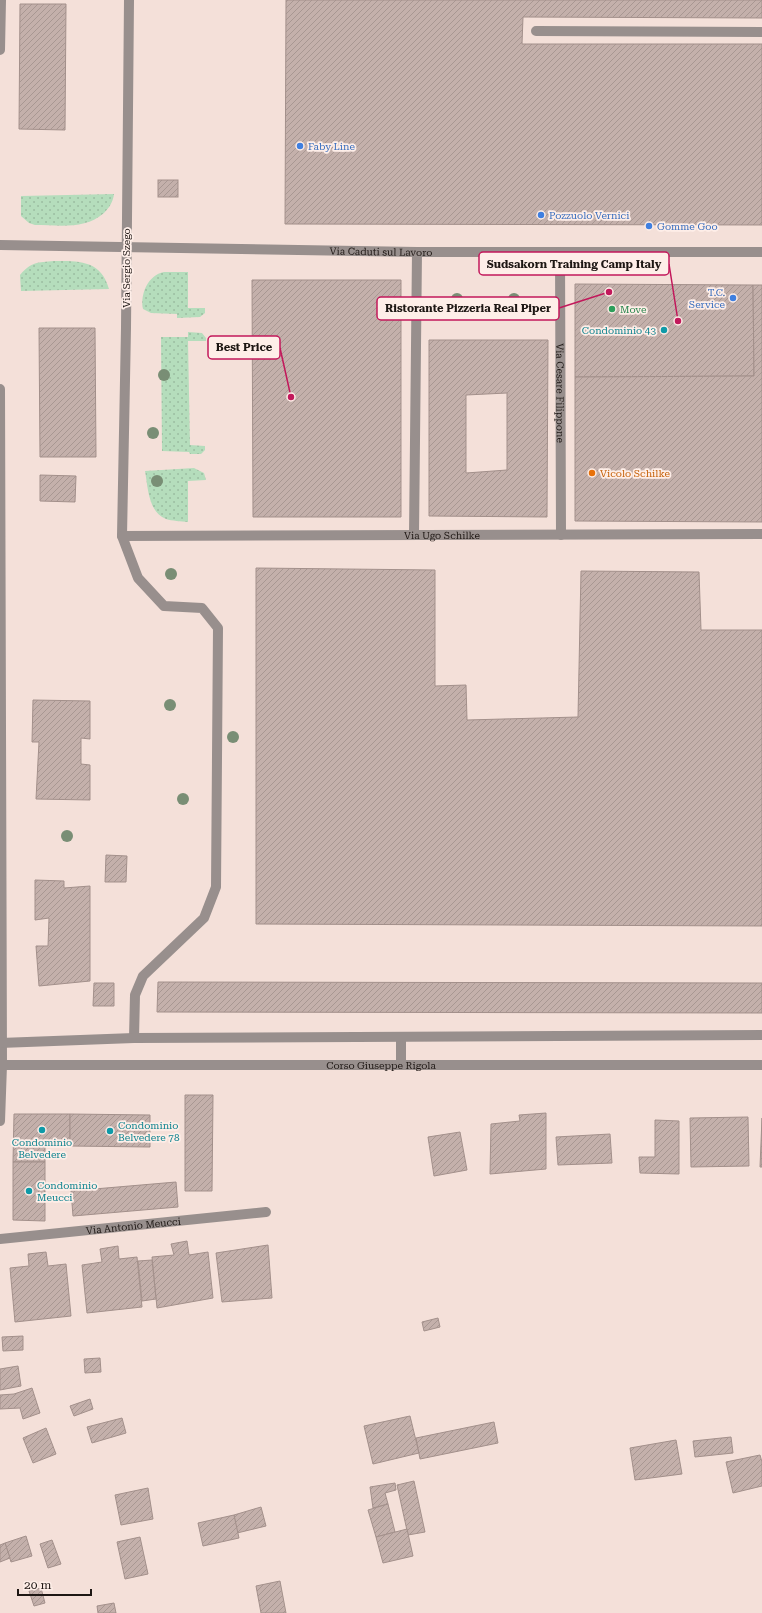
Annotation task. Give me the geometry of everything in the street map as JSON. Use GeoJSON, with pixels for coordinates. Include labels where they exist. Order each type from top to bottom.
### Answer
{"type":"FeatureCollection","features":[{"type":"Feature","properties":{"kind":"street"},"geometry":{"type":"LineString","coordinates":[[0,50],[1,0]]}},
{"type":"Feature","properties":{"kind":"street","name":"Via Sergio Szego"},"geometry":{"type":"LineString","coordinates":[[122,536],[126,328],[129,0]]}},
{"type":"Feature","properties":{"kind":"street"},"geometry":{"type":"LineString","coordinates":[[536,31],[762,32]]}},
{"type":"Feature","properties":{"kind":"street","name":"Via Caduti sul Lavoro"},"geometry":{"type":"LineString","coordinates":[[0,245],[417,252],[762,252]]}},
{"type":"Feature","properties":{"kind":"street"},"geometry":{"type":"LineString","coordinates":[[414,535],[417,252]]}},
{"type":"Feature","properties":{"kind":"street","name":"Via Cesare Filippone"},"geometry":{"type":"LineString","coordinates":[[560,252],[561,535]]}},
{"type":"Feature","properties":{"kind":"street"},"geometry":{"type":"LineString","coordinates":[[0,389],[0,1120]]}},
{"type":"Feature","properties":{"kind":"street","name":"Via Ugo Schilke"},"geometry":{"type":"LineString","coordinates":[[122,536],[762,534]]}},
{"type":"Feature","properties":{"kind":"street"},"geometry":{"type":"LineString","coordinates":[[122,536],[138,578],[164,606],[202,608],[218,628],[216,887],[204,918],[143,976],[135,995],[134,1038]]}},
{"type":"Feature","properties":{"kind":"street"},"geometry":{"type":"LineString","coordinates":[[1,1043],[134,1038],[762,1035]]}},
{"type":"Feature","properties":{"kind":"street"},"geometry":{"type":"LineString","coordinates":[[401,1037],[401,1065]]}},
{"type":"Feature","properties":{"kind":"street","name":"Corso Giuseppe Rigola"},"geometry":{"type":"LineString","coordinates":[[1,1065],[762,1065]]}},
{"type":"Feature","properties":{"kind":"street","name":"Via Antonio Meucci"},"geometry":{"type":"LineString","coordinates":[[0,1239],[266,1212]]}},
{"type":"Feature","properties":{"kind":"green space"},"geometry":{"type":"Polygon","coordinates":[[[114,194],[113,200],[108,209],[97,218],[89,222],[62,226],[35,225],[29,223],[21,216],[21,196],[114,194]]]}},
{"type":"Feature","properties":{"kind":"green space"},"geometry":{"type":"Polygon","coordinates":[[[54,261],[80,262],[95,267],[101,272],[109,289],[21,291],[20,275],[24,270],[35,264],[54,261]]]}},
{"type":"Feature","properties":{"kind":"green space"},"geometry":{"type":"Polygon","coordinates":[[[164,272],[188,272],[188,308],[205,308],[205,313],[200,317],[177,318],[177,314],[151,313],[143,309],[142,303],[146,286],[154,277],[164,272]]]}},
{"type":"Feature","properties":{"kind":"green space"},"geometry":{"type":"Polygon","coordinates":[[[188,332],[202,333],[206,338],[206,341],[188,341],[190,445],[205,446],[205,450],[201,454],[162,451],[161,337],[188,337],[188,332]]]}},
{"type":"Feature","properties":{"kind":"green space"},"geometry":{"type":"Polygon","coordinates":[[[194,468],[204,473],[206,480],[188,481],[188,522],[168,520],[160,516],[152,505],[145,471],[194,468]]]}},
{"type":"Feature","properties":{"kind":"building"},"geometry":{"type":"Polygon","coordinates":[[[286,0],[762,0],[762,18],[523,17],[522,44],[762,44],[762,225],[285,224],[286,0]]]}},
{"type":"Feature","properties":{"kind":"building"},"geometry":{"type":"Polygon","coordinates":[[[20,4],[66,4],[65,130],[19,129],[20,4]]]}},
{"type":"Feature","properties":{"kind":"building"},"geometry":{"type":"Polygon","coordinates":[[[158,180],[178,180],[178,197],[158,197],[158,180]]]}},
{"type":"Feature","properties":{"kind":"building"},"geometry":{"type":"Polygon","coordinates":[[[252,280],[401,280],[401,517],[253,517],[252,280]]]}},
{"type":"Feature","properties":{"kind":"building","name":"Condominio 43"},"geometry":{"type":"Polygon","coordinates":[[[575,284],[753,285],[754,376],[575,377],[575,284]]]}},
{"type":"Feature","properties":{"kind":"building"},"geometry":{"type":"Polygon","coordinates":[[[753,285],[762,285],[762,522],[575,521],[575,377],[754,376],[753,285]]]}},
{"type":"Feature","properties":{"kind":"building"},"geometry":{"type":"Polygon","coordinates":[[[39,328],[95,328],[96,457],[40,457],[39,328]]]}},
{"type":"Feature","properties":{"kind":"building"},"geometry":{"type":"Polygon","coordinates":[[[429,340],[548,340],[547,517],[429,516],[429,340]],[[507,393],[466,395],[466,473],[507,470],[507,393]]]}},
{"type":"Feature","properties":{"kind":"building"},"geometry":{"type":"Polygon","coordinates":[[[40,475],[76,476],[75,502],[40,501],[40,475]]]}},
{"type":"Feature","properties":{"kind":"building"},"geometry":{"type":"Polygon","coordinates":[[[256,568],[435,570],[435,686],[466,685],[467,720],[578,717],[581,571],[699,572],[701,630],[762,630],[762,926],[256,924],[256,568]]]}},
{"type":"Feature","properties":{"kind":"building"},"geometry":{"type":"Polygon","coordinates":[[[33,700],[90,701],[90,739],[81,738],[81,764],[90,765],[90,800],[36,799],[39,742],[32,742],[33,700]]]}},
{"type":"Feature","properties":{"kind":"building"},"geometry":{"type":"Polygon","coordinates":[[[106,855],[127,856],[126,882],[105,882],[106,855]]]}},
{"type":"Feature","properties":{"kind":"building"},"geometry":{"type":"Polygon","coordinates":[[[35,880],[64,881],[64,888],[90,886],[90,981],[39,986],[36,946],[48,946],[49,918],[35,920],[35,880]]]}},
{"type":"Feature","properties":{"kind":"building"},"geometry":{"type":"Polygon","coordinates":[[[158,982],[762,983],[762,1013],[157,1012],[158,982]]]}},
{"type":"Feature","properties":{"kind":"building"},"geometry":{"type":"Polygon","coordinates":[[[94,983],[114,983],[114,1006],[93,1006],[94,983]]]}},
{"type":"Feature","properties":{"kind":"building"},"geometry":{"type":"Polygon","coordinates":[[[185,1095],[213,1095],[212,1191],[185,1191],[185,1095]]]}},
{"type":"Feature","properties":{"kind":"building"},"geometry":{"type":"Polygon","coordinates":[[[546,1113],[546,1169],[490,1174],[491,1124],[520,1121],[519,1115],[546,1113]]]}},
{"type":"Feature","properties":{"kind":"building","name":"Condominio Belvedere"},"geometry":{"type":"Polygon","coordinates":[[[14,1114],[70,1114],[70,1146],[45,1146],[45,1162],[13,1162],[14,1114]]]}},
{"type":"Feature","properties":{"kind":"building","name":"Condominio Belvedere 78"},"geometry":{"type":"Polygon","coordinates":[[[70,1114],[150,1115],[150,1147],[70,1146],[70,1114]]]}},
{"type":"Feature","properties":{"kind":"building"},"geometry":{"type":"Polygon","coordinates":[[[748,1117],[749,1166],[691,1167],[690,1118],[748,1117]]]}},
{"type":"Feature","properties":{"kind":"building"},"geometry":{"type":"Polygon","coordinates":[[[762,1118],[762,1167],[760,1167],[762,1118]]]}},
{"type":"Feature","properties":{"kind":"building"},"geometry":{"type":"Polygon","coordinates":[[[655,1120],[679,1121],[679,1174],[640,1173],[639,1157],[655,1157],[655,1120]]]}},
{"type":"Feature","properties":{"kind":"building"},"geometry":{"type":"Polygon","coordinates":[[[460,1132],[467,1170],[434,1176],[428,1137],[460,1132]]]}},
{"type":"Feature","properties":{"kind":"building"},"geometry":{"type":"Polygon","coordinates":[[[610,1134],[612,1163],[558,1165],[556,1137],[610,1134]]]}},
{"type":"Feature","properties":{"kind":"building","name":"Condominio Meucci"},"geometry":{"type":"Polygon","coordinates":[[[13,1162],[45,1162],[45,1221],[13,1220],[13,1162]]]}},
{"type":"Feature","properties":{"kind":"building"},"geometry":{"type":"Polygon","coordinates":[[[176,1182],[178,1207],[73,1216],[71,1191],[176,1182]]]}},
{"type":"Feature","properties":{"kind":"building"},"geometry":{"type":"Polygon","coordinates":[[[187,1241],[189,1255],[208,1252],[213,1298],[157,1308],[152,1257],[174,1255],[171,1244],[187,1241]]]}},
{"type":"Feature","properties":{"kind":"building"},"geometry":{"type":"Polygon","coordinates":[[[268,1245],[272,1298],[222,1302],[216,1253],[268,1245]]]}},
{"type":"Feature","properties":{"kind":"building"},"geometry":{"type":"Polygon","coordinates":[[[118,1246],[119,1259],[137,1257],[142,1307],[87,1313],[82,1265],[102,1262],[100,1249],[118,1246]]]}},
{"type":"Feature","properties":{"kind":"building"},"geometry":{"type":"Polygon","coordinates":[[[46,1252],[48,1266],[66,1264],[71,1316],[15,1322],[10,1268],[29,1266],[28,1254],[46,1252]]]}},
{"type":"Feature","properties":{"kind":"building"},"geometry":{"type":"Polygon","coordinates":[[[152,1260],[156,1299],[142,1301],[138,1261],[152,1260]]]}},
{"type":"Feature","properties":{"kind":"building"},"geometry":{"type":"Polygon","coordinates":[[[438,1318],[440,1327],[424,1331],[422,1322],[438,1318]]]}},
{"type":"Feature","properties":{"kind":"building"},"geometry":{"type":"Polygon","coordinates":[[[23,1336],[23,1350],[3,1351],[2,1337],[23,1336]]]}},
{"type":"Feature","properties":{"kind":"building"},"geometry":{"type":"Polygon","coordinates":[[[100,1358],[101,1372],[85,1373],[84,1359],[100,1358]]]}},
{"type":"Feature","properties":{"kind":"building"},"geometry":{"type":"Polygon","coordinates":[[[18,1366],[21,1386],[0,1390],[0,1369],[18,1366]]]}},
{"type":"Feature","properties":{"kind":"building"},"geometry":{"type":"Polygon","coordinates":[[[32,1388],[40,1413],[23,1419],[20,1408],[0,1409],[0,1395],[14,1394],[32,1388]]]}},
{"type":"Feature","properties":{"kind":"building"},"geometry":{"type":"Polygon","coordinates":[[[90,1399],[93,1409],[74,1416],[70,1406],[90,1399]]]}},
{"type":"Feature","properties":{"kind":"building"},"geometry":{"type":"Polygon","coordinates":[[[410,1416],[419,1453],[373,1464],[364,1426],[410,1416]]]}},
{"type":"Feature","properties":{"kind":"building"},"geometry":{"type":"Polygon","coordinates":[[[122,1418],[126,1433],[92,1443],[87,1427],[122,1418]]]}},
{"type":"Feature","properties":{"kind":"building"},"geometry":{"type":"Polygon","coordinates":[[[494,1422],[498,1443],[420,1459],[416,1438],[494,1422]]]}},
{"type":"Feature","properties":{"kind":"building"},"geometry":{"type":"Polygon","coordinates":[[[46,1428],[56,1454],[33,1463],[23,1438],[46,1428]]]}},
{"type":"Feature","properties":{"kind":"building"},"geometry":{"type":"Polygon","coordinates":[[[731,1437],[733,1453],[695,1457],[693,1441],[731,1437]]]}},
{"type":"Feature","properties":{"kind":"building"},"geometry":{"type":"Polygon","coordinates":[[[676,1440],[682,1474],[635,1480],[630,1448],[676,1440]]]}},
{"type":"Feature","properties":{"kind":"building"},"geometry":{"type":"Polygon","coordinates":[[[760,1455],[762,1462],[762,1486],[733,1493],[726,1462],[760,1455]]]}},
{"type":"Feature","properties":{"kind":"building"},"geometry":{"type":"Polygon","coordinates":[[[414,1481],[425,1532],[408,1535],[397,1485],[414,1481]]]}},
{"type":"Feature","properties":{"kind":"building"},"geometry":{"type":"Polygon","coordinates":[[[395,1483],[396,1490],[385,1493],[388,1504],[373,1508],[370,1487],[395,1483]]]}},
{"type":"Feature","properties":{"kind":"building"},"geometry":{"type":"Polygon","coordinates":[[[148,1488],[153,1519],[121,1525],[115,1495],[148,1488]]]}},
{"type":"Feature","properties":{"kind":"building"},"geometry":{"type":"Polygon","coordinates":[[[388,1504],[395,1532],[376,1537],[368,1510],[388,1504]]]}},
{"type":"Feature","properties":{"kind":"building"},"geometry":{"type":"Polygon","coordinates":[[[261,1507],[266,1526],[237,1533],[234,1515],[261,1507]]]}},
{"type":"Feature","properties":{"kind":"building"},"geometry":{"type":"Polygon","coordinates":[[[234,1515],[239,1538],[203,1546],[198,1523],[234,1515]]]}},
{"type":"Feature","properties":{"kind":"building"},"geometry":{"type":"Polygon","coordinates":[[[407,1529],[413,1556],[383,1563],[376,1537],[407,1529]]]}},
{"type":"Feature","properties":{"kind":"building"},"geometry":{"type":"Polygon","coordinates":[[[26,1536],[32,1556],[11,1562],[5,1543],[26,1536]]]}},
{"type":"Feature","properties":{"kind":"building"},"geometry":{"type":"Polygon","coordinates":[[[140,1537],[148,1574],[125,1579],[117,1542],[140,1537]]]}},
{"type":"Feature","properties":{"kind":"building"},"geometry":{"type":"Polygon","coordinates":[[[52,1540],[61,1564],[48,1568],[40,1544],[52,1540]]]}},
{"type":"Feature","properties":{"kind":"building"},"geometry":{"type":"Polygon","coordinates":[[[5,1543],[10,1558],[0,1562],[0,1545],[5,1543]]]}},
{"type":"Feature","properties":{"kind":"building"},"geometry":{"type":"Polygon","coordinates":[[[280,1581],[286,1613],[261,1613],[256,1586],[280,1581]]]}},
{"type":"Feature","properties":{"kind":"building"},"geometry":{"type":"Polygon","coordinates":[[[41,1588],[45,1603],[34,1606],[29,1591],[41,1588]]]}},
{"type":"Feature","properties":{"kind":"building"},"geometry":{"type":"Polygon","coordinates":[[[114,1603],[116,1613],[98,1613],[97,1606],[114,1603]]]}},
{"type":"Feature","properties":{"kind":"place","name":"Faby Line"},"geometry":{"type":"Point","coordinates":[300,146]}},
{"type":"Feature","properties":{"kind":"place","name":"Pozzuolo Vernici"},"geometry":{"type":"Point","coordinates":[541,215]}},
{"type":"Feature","properties":{"kind":"place","name":"Gomme Goo"},"geometry":{"type":"Point","coordinates":[649,226]}},
{"type":"Feature","properties":{"kind":"place","name":"Ristorante Pizzeria Real Piper"},"geometry":{"type":"Point","coordinates":[609,292]}},
{"type":"Feature","properties":{"kind":"place","name":"T.C. Service"},"geometry":{"type":"Point","coordinates":[733,298]}},
{"type":"Feature","properties":{"kind":"place","name":"Move"},"geometry":{"type":"Point","coordinates":[612,309]}},
{"type":"Feature","properties":{"kind":"place","name":"Sudsakorn Training Camp Italy"},"geometry":{"type":"Point","coordinates":[678,321]}},
{"type":"Feature","properties":{"kind":"place","name":"Condominio 43"},"geometry":{"type":"Point","coordinates":[664,330]}},
{"type":"Feature","properties":{"kind":"place","name":"Best Price"},"geometry":{"type":"Point","coordinates":[291,397]}},
{"type":"Feature","properties":{"kind":"place","name":"Vicolo Schilke"},"geometry":{"type":"Point","coordinates":[592,473]}},
{"type":"Feature","properties":{"kind":"place","name":"Condominio Belvedere"},"geometry":{"type":"Point","coordinates":[42,1130]}},
{"type":"Feature","properties":{"kind":"place","name":"Condominio Belvedere 78"},"geometry":{"type":"Point","coordinates":[110,1131]}},
{"type":"Feature","properties":{"kind":"place","name":"Condominio Meucci"},"geometry":{"type":"Point","coordinates":[29,1191]}}]}
